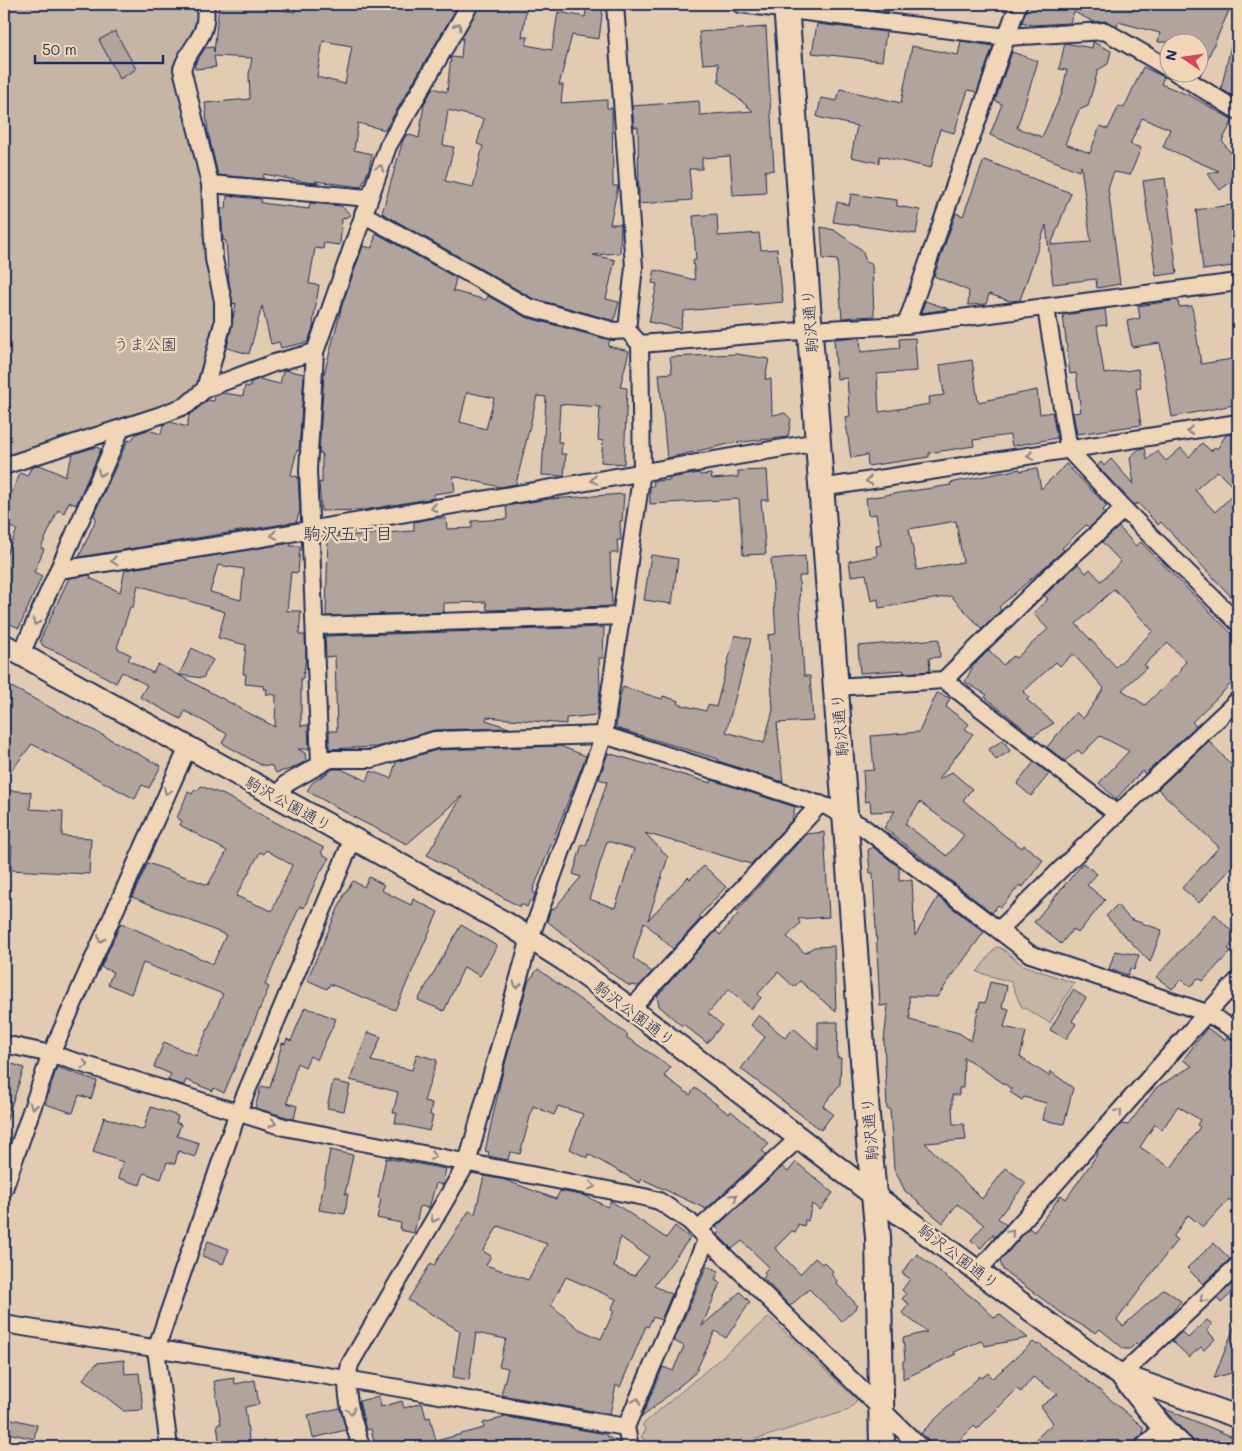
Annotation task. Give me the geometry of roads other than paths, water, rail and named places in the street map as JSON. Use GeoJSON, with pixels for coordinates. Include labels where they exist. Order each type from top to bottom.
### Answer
{"type":"FeatureCollection","features":[{"type":"Feature","properties":{"kind":"main road","name":"駒沢通り"},"geometry":{"type":"LineString","coordinates":[[786,7],[878,1237],[882,1447]]}},
{"type":"Feature","properties":{"kind":"street"},"geometry":{"type":"LineString","coordinates":[[204,4],[207,21],[202,35],[186,57],[182,69],[210,184],[214,259],[224,301],[223,323],[205,389]]}},
{"type":"Feature","properties":{"kind":"street"},"geometry":{"type":"LineString","coordinates":[[320,764],[308,470],[315,352],[390,143],[470,4]]}},
{"type":"Feature","properties":{"kind":"street"},"geometry":{"type":"LineString","coordinates":[[361,1447],[346,1391],[346,1379],[350,1364],[467,1163],[530,938],[604,735],[642,471],[640,344],[627,330],[634,267],[616,4]]}},
{"type":"Feature","properties":{"kind":"street"},"geometry":{"type":"LineString","coordinates":[[740,4],[786,7],[1007,37],[1105,31],[1160,63]]}},
{"type":"Feature","properties":{"kind":"street"},"geometry":{"type":"LineString","coordinates":[[906,326],[1018,4]]}},
{"type":"Feature","properties":{"kind":"street"},"geometry":{"type":"LineString","coordinates":[[1192,82],[1238,110]]}},
{"type":"Feature","properties":{"kind":"street"},"geometry":{"type":"LineString","coordinates":[[210,184],[369,198]]}},
{"type":"Feature","properties":{"kind":"street"},"geometry":{"type":"LineString","coordinates":[[363,214],[528,307],[614,331],[627,330]]}},
{"type":"Feature","properties":{"kind":"street"},"geometry":{"type":"LineString","coordinates":[[640,344],[810,330],[906,326],[1238,282]]}},
{"type":"Feature","properties":{"kind":"street"},"geometry":{"type":"LineString","coordinates":[[1046,308],[1069,450],[1124,509],[1238,623]]}},
{"type":"Feature","properties":{"kind":"street"},"geometry":{"type":"LineString","coordinates":[[4,466],[187,405],[205,389],[282,360],[315,352]]}},
{"type":"Feature","properties":{"kind":"street"},"geometry":{"type":"LineString","coordinates":[[822,488],[1238,423]]}},
{"type":"Feature","properties":{"kind":"street"},"geometry":{"type":"LineString","coordinates":[[12,650],[59,570],[121,428]]}},
{"type":"Feature","properties":{"kind":"street"},"geometry":{"type":"LineString","coordinates":[[59,570],[233,543],[310,528],[818,442]]}},
{"type":"Feature","properties":{"kind":"street"},"geometry":{"type":"LineString","coordinates":[[836,687],[944,680],[1049,577],[1124,509]]}},
{"type":"Feature","properties":{"kind":"street"},"geometry":{"type":"LineString","coordinates":[[315,626],[621,616]]}},
{"type":"Feature","properties":{"kind":"street","name":"駒沢公園通り"},"geometry":{"type":"LineString","coordinates":[[12,650],[530,938],[631,1009],[875,1196],[979,1270],[1037,1316],[1121,1375],[1238,1417]]}},
{"type":"Feature","properties":{"kind":"street"},"geometry":{"type":"LineString","coordinates":[[944,680],[1117,814]]}},
{"type":"Feature","properties":{"kind":"street"},"geometry":{"type":"LineString","coordinates":[[999,930],[1117,814],[1238,700]]}},
{"type":"Feature","properties":{"kind":"street"},"geometry":{"type":"LineString","coordinates":[[279,797],[286,784],[330,760],[372,759],[435,740],[604,735],[820,804],[863,827],[1030,954],[1207,1012],[1238,1032]]}},
{"type":"Feature","properties":{"kind":"street"},"geometry":{"type":"LineString","coordinates":[[4,1190],[50,1054],[188,747]]}},
{"type":"Feature","properties":{"kind":"street"},"geometry":{"type":"LineString","coordinates":[[631,1009],[820,804]]}},
{"type":"Feature","properties":{"kind":"street"},"geometry":{"type":"LineString","coordinates":[[169,1447],[156,1349],[238,1112],[353,838]]}},
{"type":"Feature","properties":{"kind":"street"},"geometry":{"type":"LineString","coordinates":[[979,1270],[1207,1012],[1238,980]]}},
{"type":"Feature","properties":{"kind":"street"},"geometry":{"type":"LineString","coordinates":[[4,1044],[50,1054],[284,1127],[644,1196],[659,1201],[689,1221],[920,1447]]}},
{"type":"Feature","properties":{"kind":"street"},"geometry":{"type":"LineString","coordinates":[[630,1447],[626,1427],[702,1234],[799,1138]]}},
{"type":"Feature","properties":{"kind":"street"},"geometry":{"type":"LineString","coordinates":[[1183,1447],[1162,1428],[1121,1375],[1238,1265]]}},
{"type":"Feature","properties":{"kind":"street"},"geometry":{"type":"LineString","coordinates":[[4,1324],[346,1379],[626,1427]]}},
{"type":"Feature","properties":{"kind":"street"},"geometry":{"type":"LineString","coordinates":[[1143,1447],[1162,1428]]}},
{"type":"Feature","properties":{"kind":"district","name":"駒沢五丁目"},"geometry":{"type":"Point","coordinates":[348,533]}},
{"type":"Feature","properties":{"kind":"park label","name":"うま公園"},"geometry":{"type":"Point","coordinates":[145,343]}}]}
